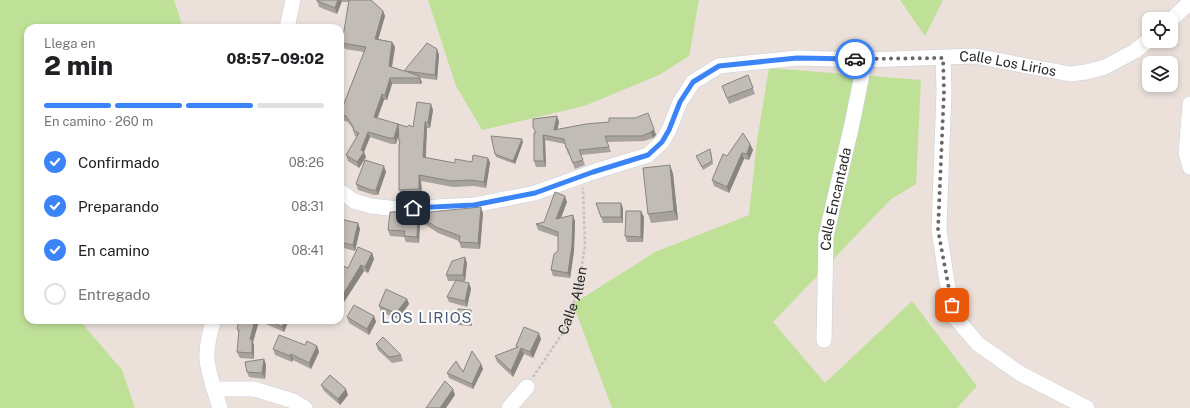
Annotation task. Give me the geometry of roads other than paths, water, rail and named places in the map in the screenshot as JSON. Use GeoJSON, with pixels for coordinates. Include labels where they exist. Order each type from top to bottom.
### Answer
{"type":"FeatureCollection","features":[{"type":"Feature","properties":{"kind":"street"},"geometry":{"type":"LineString","coordinates":[[288,24],[294,0]]}},
{"type":"Feature","properties":{"kind":"street"},"geometry":{"type":"LineString","coordinates":[[1178,13],[1190,2]]}},
{"type":"Feature","properties":{"kind":"street","name":"Calle Los Lirios"},"geometry":{"type":"LineString","coordinates":[[344,194],[354,201],[371,206],[398,209],[474,205],[535,193],[648,155],[662,142],[669,130],[680,102],[693,82],[719,66],[797,58],[865,60],[975,56],[1070,74],[1105,67],[1135,51],[1142,46]]}},
{"type":"Feature","properties":{"kind":"street"},"geometry":{"type":"LineString","coordinates":[[943,58],[944,91],[938,230],[954,316],[978,344],[1021,374],[1087,408]]}},
{"type":"Feature","properties":{"kind":"street","name":"Calle Encantada"},"geometry":{"type":"LineString","coordinates":[[824,340],[826,236],[865,60]]}},
{"type":"Feature","properties":{"kind":"street"},"geometry":{"type":"LineString","coordinates":[[1190,104],[1186,152],[1190,167]]}},
{"type":"Feature","properties":{"kind":"street"},"geometry":{"type":"LineString","coordinates":[[213,324],[207,358],[220,408]]}},
{"type":"Feature","properties":{"kind":"street"},"geometry":{"type":"LineString","coordinates":[[509,408],[527,387]]}},
{"type":"Feature","properties":{"kind":"street"},"geometry":{"type":"LineString","coordinates":[[214,389],[254,389],[293,401],[304,408]]}},
{"type":"Feature","properties":{"kind":"district","name":"LOS LIRIOS"},"geometry":{"type":"Point","coordinates":[427,317]}}]}
